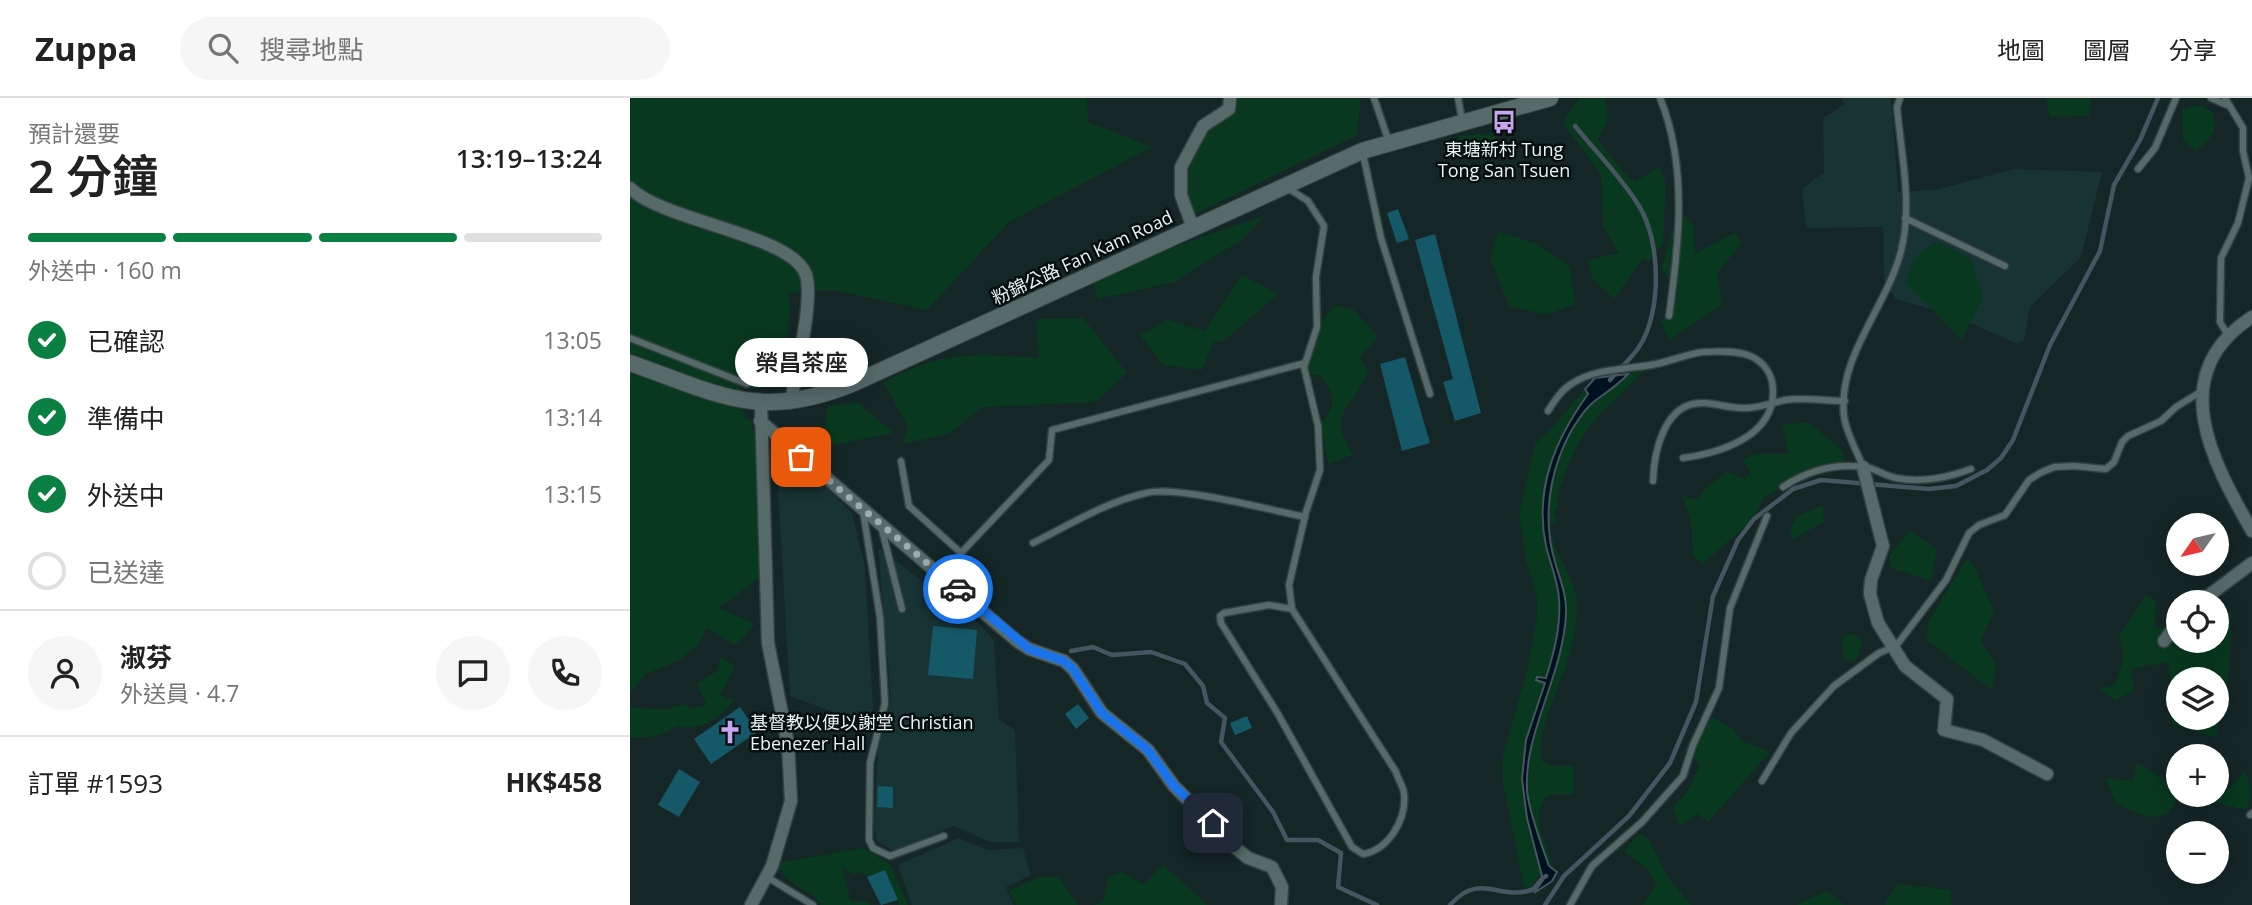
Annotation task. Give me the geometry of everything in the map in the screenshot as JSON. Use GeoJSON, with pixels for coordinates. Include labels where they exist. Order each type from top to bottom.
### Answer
{"type":"FeatureCollection","features":[{"type":"Feature","properties":{"kind":"main road","name":"粉錦公路 Fan Kam Road"},"geometry":{"type":"LineString","coordinates":[[630,363],[719,396],[761,404],[816,397],[854,383],[1362,151],[1550,98]]}},
{"type":"Feature","properties":{"kind":"street"},"geometry":{"type":"LineString","coordinates":[[1193,228],[1181,195],[1181,167],[1203,126],[1229,109],[1230,98]]}},
{"type":"Feature","properties":{"kind":"street"},"geometry":{"type":"LineString","coordinates":[[630,188],[673,213],[762,242],[794,256],[802,264],[808,289],[791,402]]}},
{"type":"Feature","properties":{"kind":"street"},"geometry":{"type":"LineString","coordinates":[[2252,317],[2229,337],[2209,367],[2202,391],[2202,415],[2217,466],[2252,531]]}},
{"type":"Feature","properties":{"kind":"street"},"geometry":{"type":"LineString","coordinates":[[751,905],[767,877],[782,837],[791,801],[788,744],[768,652],[761,404]]}},
{"type":"Feature","properties":{"kind":"street"},"geometry":{"type":"LineString","coordinates":[[760,421],[1017,641],[1029,649],[1064,661],[1073,669],[1102,713],[1148,750],[1174,786],[1233,846],[1248,858],[1272,867],[1282,887],[1281,905]]}},
{"type":"Feature","properties":{"kind":"street"},"geometry":{"type":"LineString","coordinates":[[1864,469],[1876,508],[1883,546],[1871,580],[1870,594],[1878,623],[1905,666],[1947,699],[1944,730],[1983,740],[2046,774]]}},
{"type":"Feature","properties":{"kind":"street"},"geometry":{"type":"LineString","coordinates":[[2216,590],[2252,563]]}},
{"type":"Feature","properties":{"kind":"lane"},"geometry":{"type":"LineString","coordinates":[[1374,98],[1389,142]]}},
{"type":"Feature","properties":{"kind":"lane"},"geometry":{"type":"LineString","coordinates":[[1458,98],[1463,122]]}},
{"type":"Feature","properties":{"kind":"lane"},"geometry":{"type":"LineString","coordinates":[[1660,98],[1670,123],[1679,173],[1675,269],[1669,316]]}},
{"type":"Feature","properties":{"kind":"lane"},"geometry":{"type":"LineString","coordinates":[[1864,469],[1844,417],[1845,401],[1853,356],[1890,287],[1902,249],[1905,218],[1897,107],[1900,98]]}},
{"type":"Feature","properties":{"kind":"lane"},"geometry":{"type":"LineString","coordinates":[[2138,169],[2155,148],[2176,98]]}},
{"type":"Feature","properties":{"kind":"lane"},"geometry":{"type":"LineString","coordinates":[[2211,98],[2230,107]]}},
{"type":"Feature","properties":{"kind":"lane"},"geometry":{"type":"LineString","coordinates":[[2225,98],[2243,128],[2243,151],[2249,178],[2238,223],[2221,258],[2220,322],[2229,337]]}},
{"type":"Feature","properties":{"kind":"lane"},"geometry":{"type":"LineString","coordinates":[[1362,151],[1381,238],[1430,394]]}},
{"type":"Feature","properties":{"kind":"lane"},"geometry":{"type":"LineString","coordinates":[[1284,186],[1308,201],[1324,226],[1316,277],[1317,327],[1305,363],[1318,426],[1320,470],[1305,517],[1290,585],[1292,609],[1395,772],[1404,793],[1403,808],[1388,843],[1377,852],[1363,854],[1352,847],[1278,714],[1221,623],[1220,616],[1224,612],[1269,605],[1292,609]]}},
{"type":"Feature","properties":{"kind":"lane"},"geometry":{"type":"LineString","coordinates":[[1905,218],[2005,266]]}},
{"type":"Feature","properties":{"kind":"lane"},"geometry":{"type":"LineString","coordinates":[[630,338],[747,384]]}},
{"type":"Feature","properties":{"kind":"lane"},"geometry":{"type":"LineString","coordinates":[[1548,411],[1564,389],[1586,377],[1703,352],[1743,353],[1756,359],[1768,371],[1773,384],[1773,404],[1763,422],[1740,442],[1719,452],[1683,458]]}},
{"type":"Feature","properties":{"kind":"lane"},"geometry":{"type":"LineString","coordinates":[[901,461],[909,506],[961,554],[1049,460],[1052,430],[1305,363]]}},
{"type":"Feature","properties":{"kind":"lane"},"geometry":{"type":"LineString","coordinates":[[1762,781],[1791,733],[1834,686],[1893,647],[1946,580],[1969,533],[1979,525],[2005,515],[2029,481],[2054,467],[2106,470],[2114,462],[2122,442],[2128,436],[2161,421],[2176,407],[2202,391]]}},
{"type":"Feature","properties":{"kind":"lane"},"geometry":{"type":"LineString","coordinates":[[1653,481],[1654,453],[1660,436],[1667,424],[1686,408],[1702,403],[1741,408],[1786,400],[1845,401]]}},
{"type":"Feature","properties":{"kind":"lane"},"geometry":{"type":"LineString","coordinates":[[1783,487],[1811,471],[1834,466],[1919,480],[1954,475],[1971,469]]}},
{"type":"Feature","properties":{"kind":"lane"},"geometry":{"type":"LineString","coordinates":[[1033,543],[1121,501],[1148,492],[1177,492],[1305,517]]}},
{"type":"Feature","properties":{"kind":"lane"},"geometry":{"type":"LineString","coordinates":[[863,511],[880,617],[884,703],[870,763],[869,840],[873,848],[890,856],[944,836]]}},
{"type":"Feature","properties":{"kind":"lane"},"geometry":{"type":"LineString","coordinates":[[1570,905],[1592,866],[1642,822],[1683,776],[1693,744],[1719,688],[1730,608],[1767,516]]}},
{"type":"Feature","properties":{"kind":"lane"},"geometry":{"type":"LineString","coordinates":[[882,528],[902,609]]}},
{"type":"Feature","properties":{"kind":"lane"},"geometry":{"type":"LineString","coordinates":[[767,877],[813,905]]}},
{"type":"Feature","properties":{"kind":"shaded area"},"geometry":{"type":"Polygon","coordinates":[[[1841,98],[1891,98],[1898,192],[1935,190],[2014,169],[2102,172],[2081,257],[2030,307],[2024,341],[2017,344],[1950,314],[1895,299],[1884,280],[1883,227],[1806,228],[1802,189],[1824,172],[1823,118],[1845,104],[1841,98]]]}},
{"type":"Feature","properties":{"kind":"shaded area"},"geometry":{"type":"Polygon","coordinates":[[[1628,374],[1590,405],[1579,418],[1562,450],[1552,484],[1550,536],[1566,614],[1558,659],[1531,746],[1527,789],[1532,816],[1546,859],[1549,866],[1557,872],[1552,881],[1534,893],[1543,880],[1527,818],[1522,779],[1526,740],[1545,683],[1536,680],[1537,677],[1546,678],[1559,620],[1557,586],[1543,525],[1545,485],[1557,447],[1588,394],[1585,389],[1595,378],[1628,374]]]}},
{"type":"Feature","properties":{"kind":"shaded area"},"geometry":{"type":"Polygon","coordinates":[[[775,438],[852,513],[865,567],[874,727],[790,696],[775,438]]]}},
{"type":"Feature","properties":{"kind":"shaded area"},"geometry":{"type":"Polygon","coordinates":[[[878,548],[981,625],[994,641],[999,719],[1015,730],[1019,842],[990,842],[953,826],[895,852],[877,841],[874,821],[878,750],[891,700],[878,548]]]}},
{"type":"Feature","properties":{"kind":"shaded area"},"geometry":{"type":"Polygon","coordinates":[[[959,838],[988,850],[1023,848],[1031,875],[1006,887],[1014,905],[912,905],[898,865],[959,838]]]}},
{"type":"Feature","properties":{"kind":"green space"},"geometry":{"type":"Polygon","coordinates":[[[630,98],[1087,98],[1088,122],[1152,147],[1009,222],[927,310],[833,290],[788,292],[790,306],[783,388],[756,384],[755,389],[740,386],[742,409],[746,419],[750,419],[757,441],[773,448],[775,469],[763,490],[758,524],[759,578],[719,608],[755,624],[736,645],[707,628],[698,645],[678,661],[646,674],[630,693],[630,98]]]}},
{"type":"Feature","properties":{"kind":"green space"},"geometry":{"type":"Polygon","coordinates":[[[1236,98],[1361,98],[1357,135],[1193,215],[1188,193],[1191,160],[1201,140],[1228,113],[1236,98]]]}},
{"type":"Feature","properties":{"kind":"green space"},"geometry":{"type":"Polygon","coordinates":[[[1579,98],[1605,98],[1608,118],[1598,140],[1628,177],[1636,182],[1659,166],[1666,183],[1663,244],[1649,261],[1643,258],[1614,299],[1592,278],[1588,260],[1619,253],[1603,226],[1601,174],[1563,123],[1579,98]]]}},
{"type":"Feature","properties":{"kind":"green space"},"geometry":{"type":"Polygon","coordinates":[[[2046,98],[2091,98],[2089,116],[2050,117],[2046,98]]]}},
{"type":"Feature","properties":{"kind":"green space"},"geometry":{"type":"Polygon","coordinates":[[[2198,105],[2211,110],[2215,123],[2213,133],[2196,151],[2183,140],[2182,110],[2198,105]]]}},
{"type":"Feature","properties":{"kind":"green space"},"geometry":{"type":"Polygon","coordinates":[[[1497,135],[1492,155],[1461,144],[1458,136],[1497,135]]]}},
{"type":"Feature","properties":{"kind":"green space"},"geometry":{"type":"Polygon","coordinates":[[[1682,212],[1693,227],[1695,254],[1736,232],[1741,243],[1717,274],[1722,305],[1669,340],[1661,321],[1678,294],[1662,269],[1671,234],[1682,212]]]}},
{"type":"Feature","properties":{"kind":"green space"},"geometry":{"type":"Polygon","coordinates":[[[1265,216],[1241,240],[1174,282],[1098,299],[1094,283],[1114,273],[1178,246],[1265,216]]]}},
{"type":"Feature","properties":{"kind":"green space"},"geometry":{"type":"Polygon","coordinates":[[[1498,232],[1535,243],[1570,266],[1575,304],[1546,315],[1509,306],[1490,258],[1498,232]]]}},
{"type":"Feature","properties":{"kind":"green space"},"geometry":{"type":"Polygon","coordinates":[[[1936,241],[1971,259],[1983,297],[1962,340],[1906,283],[1913,259],[1936,241]]]}},
{"type":"Feature","properties":{"kind":"green space"},"geometry":{"type":"Polygon","coordinates":[[[1242,275],[1278,294],[1224,341],[1214,341],[1202,370],[1163,365],[1140,335],[1168,320],[1205,331],[1242,275]]]}},
{"type":"Feature","properties":{"kind":"green space"},"geometry":{"type":"Polygon","coordinates":[[[1336,305],[1354,310],[1378,337],[1360,357],[1368,372],[1341,420],[1345,440],[1353,455],[1328,464],[1321,422],[1330,410],[1331,393],[1319,375],[1312,375],[1301,356],[1327,314],[1336,305]]]}},
{"type":"Feature","properties":{"kind":"green space"},"geometry":{"type":"Polygon","coordinates":[[[1083,318],[1127,373],[1095,402],[982,407],[950,433],[903,444],[908,427],[884,383],[923,364],[959,356],[1039,358],[1036,319],[1083,318]]]}},
{"type":"Feature","properties":{"kind":"green space"},"geometry":{"type":"Polygon","coordinates":[[[1635,369],[1644,370],[1600,414],[1575,451],[1561,483],[1559,505],[1554,513],[1557,520],[1550,526],[1555,547],[1573,584],[1577,606],[1572,644],[1547,716],[1540,753],[1542,761],[1552,766],[1573,766],[1573,794],[1548,795],[1542,804],[1539,822],[1553,872],[1539,876],[1531,887],[1524,887],[1503,783],[1503,756],[1527,671],[1537,618],[1537,597],[1527,564],[1519,515],[1535,444],[1585,389],[1588,394],[1632,373],[1635,369]]]}},
{"type":"Feature","properties":{"kind":"green space"},"geometry":{"type":"Polygon","coordinates":[[[858,403],[894,433],[827,446],[824,432],[828,406],[858,403]]]}},
{"type":"Feature","properties":{"kind":"green space"},"geometry":{"type":"Polygon","coordinates":[[[1808,422],[1842,450],[1847,471],[1835,467],[1799,478],[1763,498],[1754,519],[1702,564],[1693,556],[1691,520],[1682,496],[1697,500],[1707,487],[1727,472],[1744,479],[1751,474],[1743,460],[1754,454],[1789,454],[1782,425],[1808,422]]]}},
{"type":"Feature","properties":{"kind":"green space"},"geometry":{"type":"Polygon","coordinates":[[[1823,505],[1824,522],[1793,539],[1790,530],[1797,516],[1823,505]]]}},
{"type":"Feature","properties":{"kind":"green space"},"geometry":{"type":"Polygon","coordinates":[[[1909,531],[1937,549],[1931,581],[1890,567],[1890,555],[1909,531]]]}},
{"type":"Feature","properties":{"kind":"green space"},"geometry":{"type":"Polygon","coordinates":[[[1966,559],[1973,564],[1994,611],[1981,641],[1996,665],[1992,690],[1927,640],[1928,623],[1966,559]]]}},
{"type":"Feature","properties":{"kind":"green space"},"geometry":{"type":"Polygon","coordinates":[[[2146,595],[2156,602],[2155,628],[2166,628],[2166,653],[2229,653],[2229,612],[2232,611],[2229,667],[2169,667],[2169,662],[2131,668],[2134,691],[2115,700],[2099,689],[2115,685],[2124,657],[2119,636],[2146,595]]]}},
{"type":"Feature","properties":{"kind":"green space"},"geometry":{"type":"Polygon","coordinates":[[[1852,633],[1863,642],[1856,661],[1843,660],[1842,637],[1852,633]]]}},
{"type":"Feature","properties":{"kind":"green space"},"geometry":{"type":"Polygon","coordinates":[[[721,657],[735,666],[720,695],[733,700],[722,713],[709,722],[694,727],[677,726],[654,736],[630,737],[630,707],[664,710],[684,704],[691,709],[707,705],[697,684],[717,671],[721,657]]]}},
{"type":"Feature","properties":{"kind":"green space"},"geometry":{"type":"Polygon","coordinates":[[[1704,713],[1732,728],[1742,741],[1770,752],[1708,822],[1698,814],[1680,826],[1673,808],[1688,791],[1700,765],[1685,749],[1704,713]]]}},
{"type":"Feature","properties":{"kind":"green space"},"geometry":{"type":"Polygon","coordinates":[[[2191,730],[2218,730],[2216,738],[2191,730]]]}},
{"type":"Feature","properties":{"kind":"green space"},"geometry":{"type":"Polygon","coordinates":[[[2137,763],[2163,779],[2166,784],[2166,807],[2172,807],[2168,814],[2148,817],[2116,804],[2106,778],[2133,781],[2137,763]]]}},
{"type":"Feature","properties":{"kind":"green space"},"geometry":{"type":"Polygon","coordinates":[[[2244,772],[2250,790],[2246,810],[2229,806],[2229,789],[2244,772]]]}},
{"type":"Feature","properties":{"kind":"green space"},"geometry":{"type":"Polygon","coordinates":[[[1639,834],[1648,838],[1668,877],[1691,905],[1643,905],[1656,885],[1647,869],[1624,851],[1639,834]]]}},
{"type":"Feature","properties":{"kind":"green space"},"geometry":{"type":"Polygon","coordinates":[[[863,848],[890,864],[908,905],[899,905],[885,870],[867,877],[861,872],[853,874],[842,867],[851,901],[869,902],[870,905],[821,905],[809,893],[792,883],[777,863],[863,848]]]}},
{"type":"Feature","properties":{"kind":"green space"},"geometry":{"type":"Polygon","coordinates":[[[1163,865],[1208,905],[1094,905],[1103,902],[1108,877],[1122,872],[1144,885],[1163,865]]]}},
{"type":"Feature","properties":{"kind":"green space"},"geometry":{"type":"Polygon","coordinates":[[[1040,877],[1059,877],[1078,905],[1016,905],[1009,891],[1040,877]]]}},
{"type":"Feature","properties":{"kind":"green space"},"geometry":{"type":"Polygon","coordinates":[[[1898,884],[1950,890],[1952,905],[1884,905],[1898,884]]]}},
{"type":"Feature","properties":{"kind":"green space"},"geometry":{"type":"Polygon","coordinates":[[[1826,891],[1845,905],[1796,905],[1826,891]]]}},
{"type":"Feature","properties":{"kind":"building"},"geometry":{"type":"Polygon","coordinates":[[[1398,209],[1409,239],[1397,243],[1387,213],[1398,209]]]}},
{"type":"Feature","properties":{"kind":"building"},"geometry":{"type":"Polygon","coordinates":[[[1435,234],[1481,413],[1455,421],[1443,382],[1453,379],[1415,240],[1435,234]]]}},
{"type":"Feature","properties":{"kind":"building"},"geometry":{"type":"Polygon","coordinates":[[[1405,357],[1430,443],[1402,451],[1380,364],[1405,357]]]}},
{"type":"Feature","properties":{"kind":"building"},"geometry":{"type":"Polygon","coordinates":[[[933,626],[977,630],[973,679],[928,675],[933,626]]]}},
{"type":"Feature","properties":{"kind":"building"},"geometry":{"type":"Polygon","coordinates":[[[1078,704],[1089,718],[1076,729],[1065,714],[1078,704]]]}},
{"type":"Feature","properties":{"kind":"building"},"geometry":{"type":"Polygon","coordinates":[[[740,707],[757,732],[711,764],[694,739],[740,707]]]}},
{"type":"Feature","properties":{"kind":"building"},"geometry":{"type":"Polygon","coordinates":[[[1247,716],[1252,728],[1235,735],[1230,723],[1247,716]]]}},
{"type":"Feature","properties":{"kind":"building"},"geometry":{"type":"Polygon","coordinates":[[[679,769],[700,782],[679,817],[658,805],[679,769]]]}},
{"type":"Feature","properties":{"kind":"building"},"geometry":{"type":"Polygon","coordinates":[[[878,786],[893,787],[893,808],[877,807],[878,786]]]}},
{"type":"Feature","properties":{"kind":"building"},"geometry":{"type":"Polygon","coordinates":[[[885,870],[898,900],[881,905],[867,877],[885,870]]]}},
{"type":"Feature","properties":{"kind":"waterway"},"geometry":{"type":"LineString","coordinates":[[1545,905],[1564,876],[1629,816],[1670,763],[1696,702],[1713,596],[1738,540],[1754,519],[1793,489],[1821,480],[1929,489],[1956,486],[1987,470],[2001,458],[2013,440],[2050,345],[2100,251],[2114,185],[2140,140],[2158,98]]}},
{"type":"Feature","properties":{"kind":"waterway"},"geometry":{"type":"LineString","coordinates":[[1575,126],[1617,175],[1639,206],[1652,238],[1655,257],[1655,297],[1647,333],[1636,351],[1610,380]]}},
{"type":"Feature","properties":{"kind":"waterway"},"geometry":{"type":"LineString","coordinates":[[1071,651],[1093,647],[1112,655],[1151,652],[1185,664],[1203,686],[1207,703],[1225,718],[1221,742],[1273,812],[1287,840],[1318,840],[1341,853],[1338,887],[1377,905]]}},
{"type":"Feature","properties":{"kind":"waterway"},"geometry":{"type":"LineString","coordinates":[[1450,905],[1461,895],[1480,888],[1509,892],[1531,890],[1546,876]]}},
{"type":"Feature","properties":{"kind":"way so far"},"geometry":{"type":"LineString","coordinates":[[801,457],[882,528],[958,589]]}},
{"type":"Feature","properties":{"kind":"place","name":"東塘新村 Tung Tong San Tsuen"},"geometry":{"type":"Point","coordinates":[1504,122]}},
{"type":"Feature","properties":{"kind":"place","name":"榮昌茶座"},"geometry":{"type":"Point","coordinates":[801,457]}},
{"type":"Feature","properties":{"kind":"place","name":"基督教以便以謝堂 Christian Ebenezer Hall"},"geometry":{"type":"Point","coordinates":[730,732]}},
{"type":"Feature","properties":{"kind":"route"},"geometry":{"type":"LineString","coordinates":[[958,589],[1017,641],[1029,649],[1064,661],[1073,669],[1102,713],[1148,750],[1174,786],[1213,823]]}}]}
